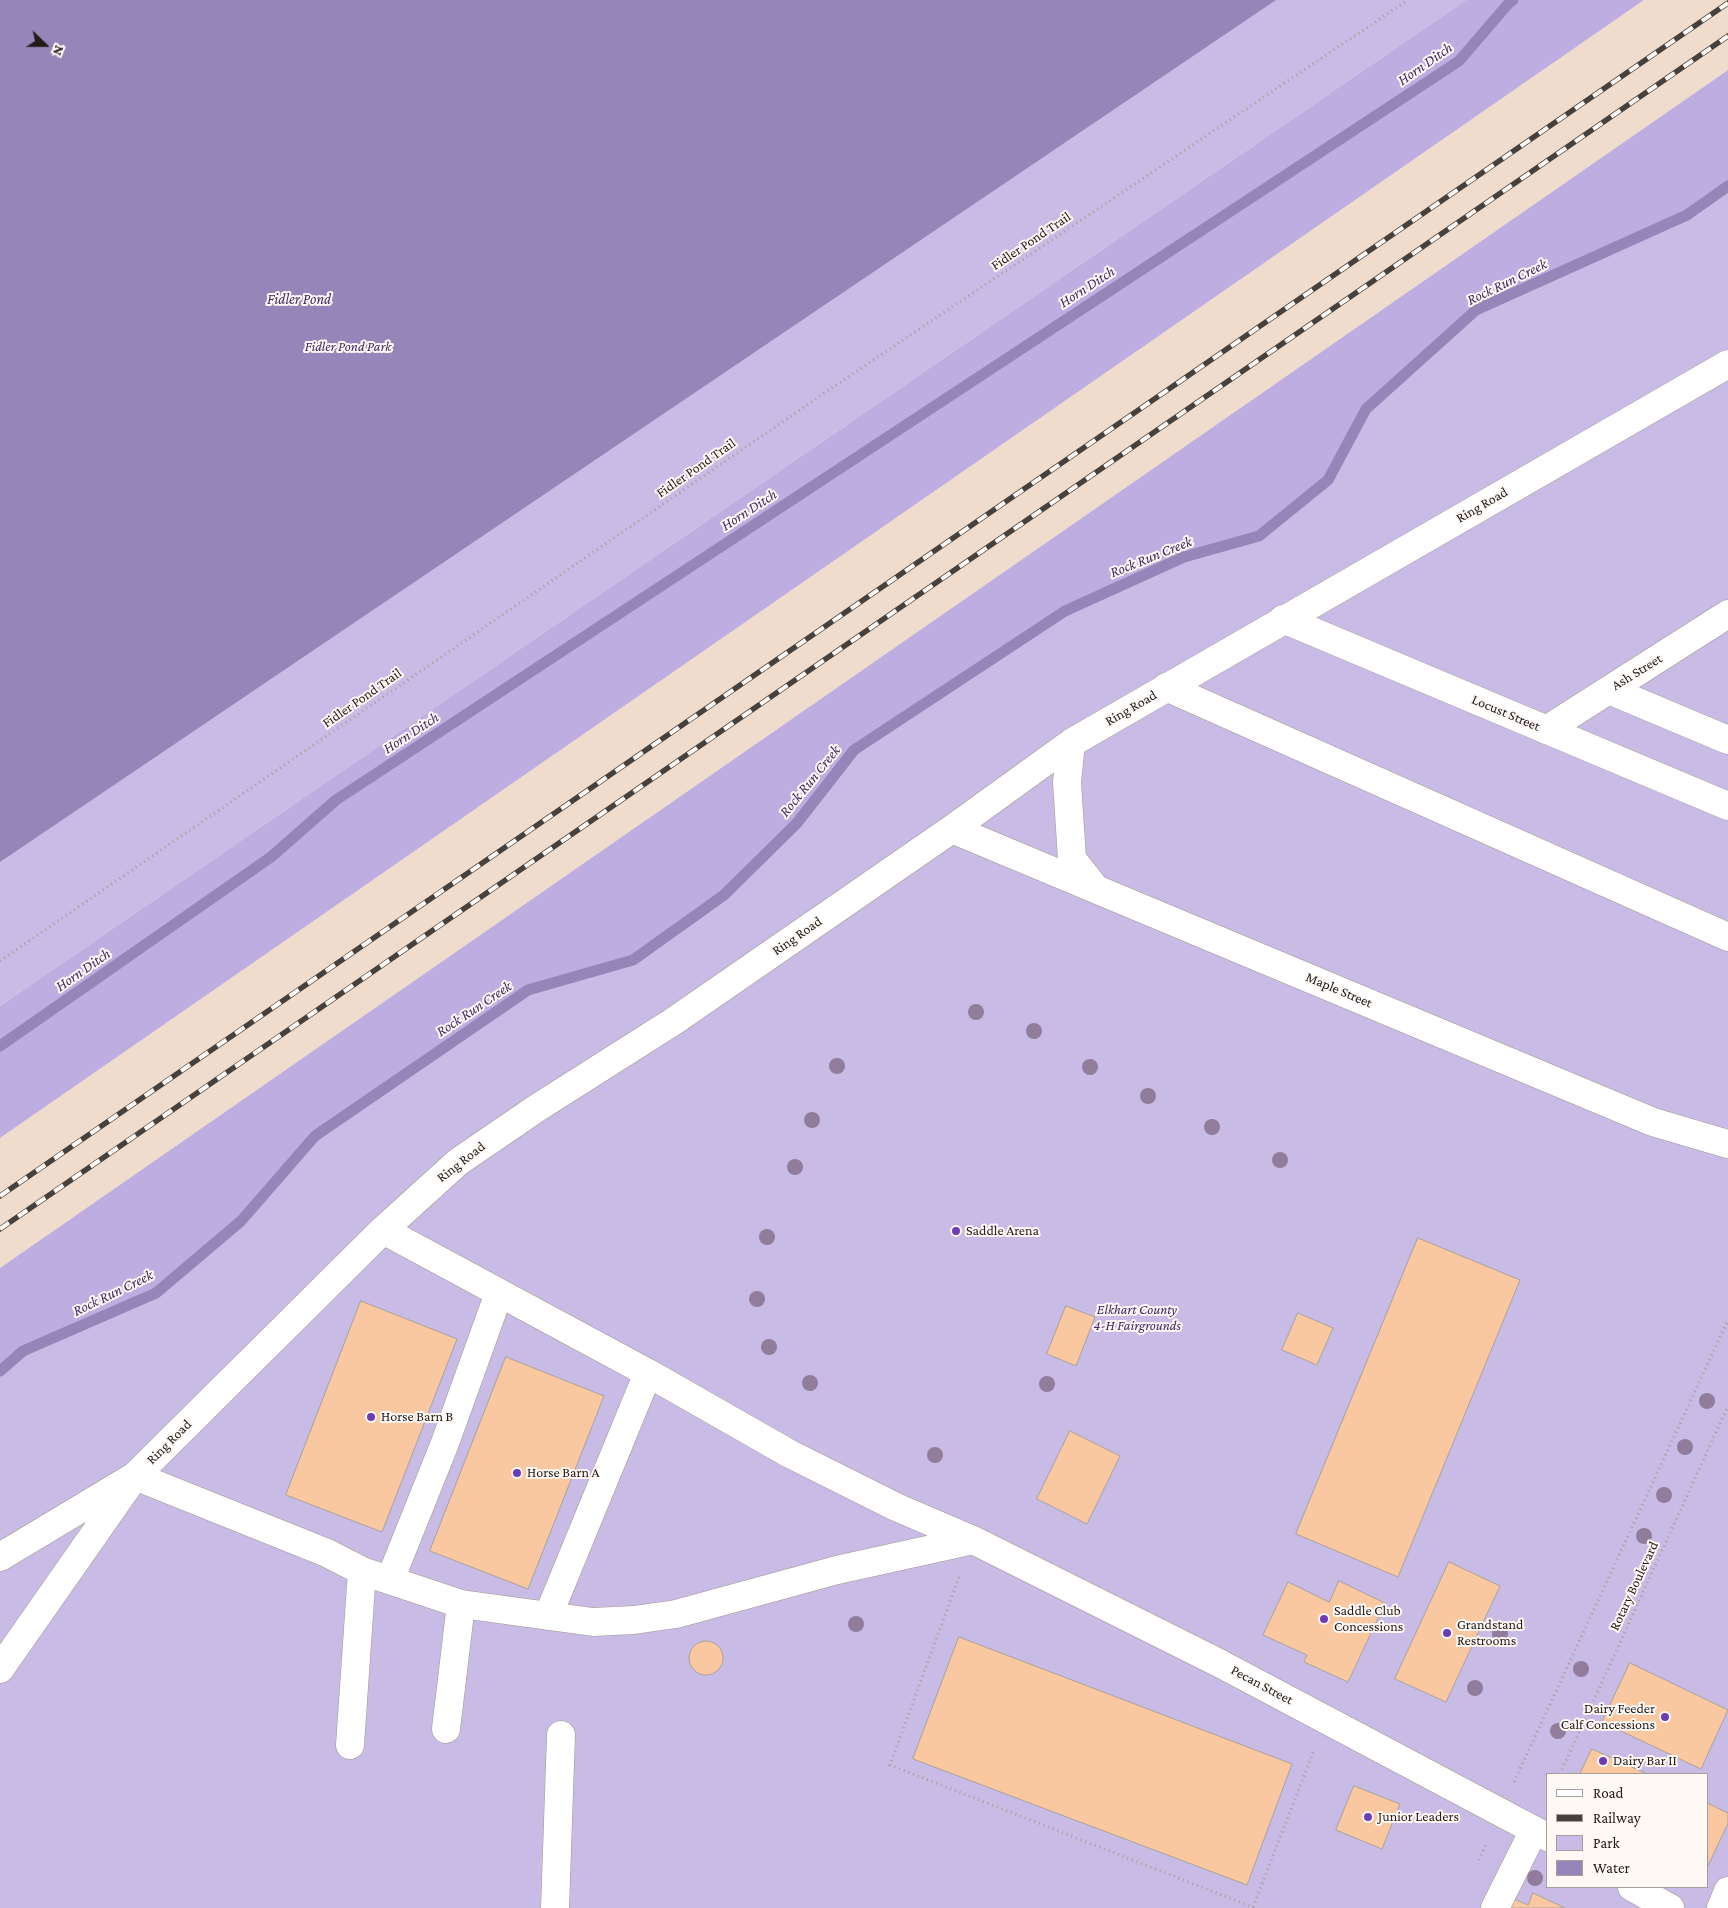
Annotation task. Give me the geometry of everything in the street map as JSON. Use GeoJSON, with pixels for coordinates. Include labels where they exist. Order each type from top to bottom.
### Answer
{"type":"FeatureCollection","features":[{"type":"Feature","properties":{"kind":"street","name":"Ring Road"},"geometry":{"type":"LineString","coordinates":[[0,1669],[135,1476],[383,1230],[458,1162],[537,1108],[674,1021],[952,829],[1071,743],[1728,364]]}},
{"type":"Feature","properties":{"kind":"street","name":"Ash Street"},"geometry":{"type":"LineString","coordinates":[[1546,730],[1728,614]]}},
{"type":"Feature","properties":{"kind":"street","name":"Locust Street"},"geometry":{"type":"LineString","coordinates":[[1283,620],[1728,806]]}},
{"type":"Feature","properties":{"kind":"street"},"geometry":{"type":"LineString","coordinates":[[1166,687],[1728,937]]}},
{"type":"Feature","properties":{"kind":"street"},"geometry":{"type":"LineString","coordinates":[[1609,690],[1728,740]]}},
{"type":"Feature","properties":{"kind":"street"},"geometry":{"type":"LineString","coordinates":[[1071,743],[1067,782],[1072,859],[1096,889]]}},
{"type":"Feature","properties":{"kind":"street","name":"Maple Street"},"geometry":{"type":"LineString","coordinates":[[952,829],[1652,1122],[1728,1144]]}},
{"type":"Feature","properties":{"kind":"street","name":"Pecan Street"},"geometry":{"type":"LineString","coordinates":[[383,1230],[648,1373],[790,1454],[896,1507],[973,1540],[1219,1663],[1540,1833]]}},
{"type":"Feature","properties":{"kind":"street"},"geometry":{"type":"LineString","coordinates":[[390,1580],[445,1443],[499,1293]]}},
{"type":"Feature","properties":{"kind":"street"},"geometry":{"type":"LineString","coordinates":[[548,1616],[648,1373]]}},
{"type":"Feature","properties":{"kind":"street"},"geometry":{"type":"LineString","coordinates":[[0,1557],[135,1476],[327,1552],[362,1571],[460,1604],[593,1622],[634,1620],[676,1614],[837,1570],[973,1540]]}},
{"type":"Feature","properties":{"kind":"street"},"geometry":{"type":"LineString","coordinates":[[350,1745],[362,1571]]}},
{"type":"Feature","properties":{"kind":"street"},"geometry":{"type":"LineString","coordinates":[[446,1729],[460,1604]]}},
{"type":"Feature","properties":{"kind":"street"},"geometry":{"type":"LineString","coordinates":[[555,1908],[560,1735]]}},
{"type":"Feature","properties":{"kind":"street"},"geometry":{"type":"LineString","coordinates":[[1495,1908],[1540,1833]]}},
{"type":"Feature","properties":{"kind":"street"},"geometry":{"type":"LineString","coordinates":[[1634,1888],[1670,1908]]}},
{"type":"Feature","properties":{"kind":"street"},"geometry":{"type":"LineString","coordinates":[[1721,1908],[1728,1891]]}},
{"type":"Feature","properties":{"kind":"path","name":"Fidler Pond Trail"},"geometry":{"type":"LineString","coordinates":[[0,961],[812,402],[1408,0]]}},
{"type":"Feature","properties":{"kind":"path"},"geometry":{"type":"LineString","coordinates":[[1477,1864],[1728,1320]]}},
{"type":"Feature","properties":{"kind":"path","name":"Rotary Boulevard"},"geometry":{"type":"LineString","coordinates":[[1560,1773],[1728,1406]]}},
{"type":"Feature","properties":{"kind":"path"},"geometry":{"type":"LineString","coordinates":[[973,1540],[890,1765],[1254,1908],[1326,1720]]}},
{"type":"Feature","properties":{"kind":"shaded area"},"geometry":{"type":"Polygon","coordinates":[[[1466,0],[1644,0],[0,1138],[0,1006],[1466,0]]]}},
{"type":"Feature","properties":{"kind":"shaded area"},"geometry":{"type":"Polygon","coordinates":[[[1644,0],[1728,0],[1728,70],[0,1268],[0,1138],[1644,0]]]}},
{"type":"Feature","properties":{"kind":"shaded area"},"geometry":{"type":"Polygon","coordinates":[[[1728,70],[1728,186],[1687,215],[1476,310],[1366,409],[1328,480],[1259,536],[1184,557],[1065,611],[854,750],[797,823],[724,895],[634,960],[528,990],[315,1136],[241,1221],[156,1293],[23,1351],[0,1371],[0,1268],[1728,70]]]}},
{"type":"Feature","properties":{"kind":"green space","name":"Fidler Pond"},"geometry":{"type":"Polygon","coordinates":[[[0,0],[1466,0],[0,1006],[0,0]]]}},
{"type":"Feature","properties":{"kind":"green space","name":"Elkhart County 4-H Fairgrounds"},"geometry":{"type":"Polygon","coordinates":[[[1728,186],[1728,1908],[0,1908],[0,1371],[23,1351],[156,1293],[241,1221],[315,1136],[528,990],[634,960],[797,823],[854,750],[1065,611],[1184,557],[1259,536],[1328,480],[1366,409],[1476,310],[1687,215],[1728,186]]]}},
{"type":"Feature","properties":{"kind":"water","name":"Fidler Pond"},"geometry":{"type":"Polygon","coordinates":[[[0,0],[1276,0],[0,862],[0,0]]]}},
{"type":"Feature","properties":{"kind":"building"},"geometry":{"type":"Polygon","coordinates":[[[1418,1238],[1520,1280],[1398,1577],[1296,1534],[1418,1238]]]}},
{"type":"Feature","properties":{"kind":"building","name":"Horse Barn B"},"geometry":{"type":"Polygon","coordinates":[[[361,1301],[457,1339],[382,1532],[286,1495],[361,1301]]]}},
{"type":"Feature","properties":{"kind":"building"},"geometry":{"type":"Polygon","coordinates":[[[1066,1306],[1095,1317],[1076,1366],[1047,1354],[1066,1306]]]}},
{"type":"Feature","properties":{"kind":"building"},"geometry":{"type":"Polygon","coordinates":[[[1298,1313],[1333,1328],[1317,1365],[1282,1350],[1298,1313]]]}},
{"type":"Feature","properties":{"kind":"building","name":"Horse Barn A"},"geometry":{"type":"Polygon","coordinates":[[[506,1357],[604,1396],[528,1589],[430,1551],[506,1357]]]}},
{"type":"Feature","properties":{"kind":"building"},"geometry":{"type":"Polygon","coordinates":[[[1070,1431],[1120,1456],[1087,1524],[1037,1499],[1070,1431]]]}},
{"type":"Feature","properties":{"kind":"building","name":"Grandstand Restrooms"},"geometry":{"type":"Polygon","coordinates":[[[1449,1562],[1500,1586],[1446,1702],[1395,1679],[1449,1562]]]}},
{"type":"Feature","properties":{"kind":"building","name":"Saddle Club Concessions"},"geometry":{"type":"Polygon","coordinates":[[[1339,1581],[1385,1603],[1348,1682],[1304,1662],[1307,1655],[1263,1635],[1288,1582],[1329,1602],[1339,1581]]]}},
{"type":"Feature","properties":{"kind":"building"},"geometry":{"type":"Polygon","coordinates":[[[959,1637],[1292,1764],[1247,1885],[913,1759],[959,1637]]]}},
{"type":"Feature","properties":{"kind":"building"},"geometry":{"type":"Polygon","coordinates":[[[706,1641],[718,1646],[723,1658],[718,1670],[706,1675],[694,1670],[689,1658],[694,1646],[706,1641]]]}},
{"type":"Feature","properties":{"kind":"building","name":"Dairy Feeder Calf Concessions"},"geometry":{"type":"Polygon","coordinates":[[[1630,1663],[1728,1710],[1701,1769],[1602,1722],[1630,1663]]]}},
{"type":"Feature","properties":{"kind":"building","name":"Dairy Bar II"},"geometry":{"type":"Polygon","coordinates":[[[1592,1749],[1645,1773],[1580,1773],[1592,1749]]]}},
{"type":"Feature","properties":{"kind":"building","name":"Junior Leaders"},"geometry":{"type":"Polygon","coordinates":[[[1354,1786],[1400,1804],[1382,1849],[1336,1830],[1354,1786]]]}},
{"type":"Feature","properties":{"kind":"building"},"geometry":{"type":"Polygon","coordinates":[[[1708,1803],[1728,1813],[1728,1823],[1708,1866],[1708,1803]]]}},
{"type":"Feature","properties":{"kind":"building"},"geometry":{"type":"Polygon","coordinates":[[[1533,1893],[1565,1908],[1509,1908],[1514,1899],[1528,1905],[1533,1893]]]}},
{"type":"Feature","properties":{"kind":"waterway","name":"Horn Ditch"},"geometry":{"type":"LineString","coordinates":[[0,1046],[271,857],[336,800],[1459,61],[1513,0]]}},
{"type":"Feature","properties":{"kind":"waterway","name":"Rock Run Creek"},"geometry":{"type":"LineString","coordinates":[[0,1371],[23,1351],[156,1293],[241,1221],[315,1136],[528,990],[633,960],[724,895],[797,823],[854,750],[1065,611],[1184,557],[1259,536],[1328,480],[1366,409],[1476,310],[1687,215],[1728,186]]}},
{"type":"Feature","properties":{"kind":"railway"},"geometry":{"type":"LineString","coordinates":[[0,1196],[1728,3]]}},
{"type":"Feature","properties":{"kind":"railway"},"geometry":{"type":"LineString","coordinates":[[0,1229],[1728,36]]}},
{"type":"Feature","properties":{"kind":"place","name":"Saddle Arena"},"geometry":{"type":"Point","coordinates":[956,1231]}},
{"type":"Feature","properties":{"kind":"place","name":"Horse Barn B"},"geometry":{"type":"Point","coordinates":[371,1417]}},
{"type":"Feature","properties":{"kind":"place","name":"Horse Barn A"},"geometry":{"type":"Point","coordinates":[517,1473]}},
{"type":"Feature","properties":{"kind":"place","name":"Saddle Club Concessions"},"geometry":{"type":"Point","coordinates":[1324,1619]}},
{"type":"Feature","properties":{"kind":"place","name":"Grandstand Restrooms"},"geometry":{"type":"Point","coordinates":[1447,1633]}},
{"type":"Feature","properties":{"kind":"place","name":"Dairy Feeder Calf Concessions"},"geometry":{"type":"Point","coordinates":[1665,1717]}},
{"type":"Feature","properties":{"kind":"place","name":"Dairy Bar II"},"geometry":{"type":"Point","coordinates":[1603,1761]}},
{"type":"Feature","properties":{"kind":"place","name":"Junior Leaders"},"geometry":{"type":"Point","coordinates":[1368,1817]}},
{"type":"Feature","properties":{"kind":"park label","name":"Fidler Pond Park"},"geometry":{"type":"Point","coordinates":[348,347]}}]}
